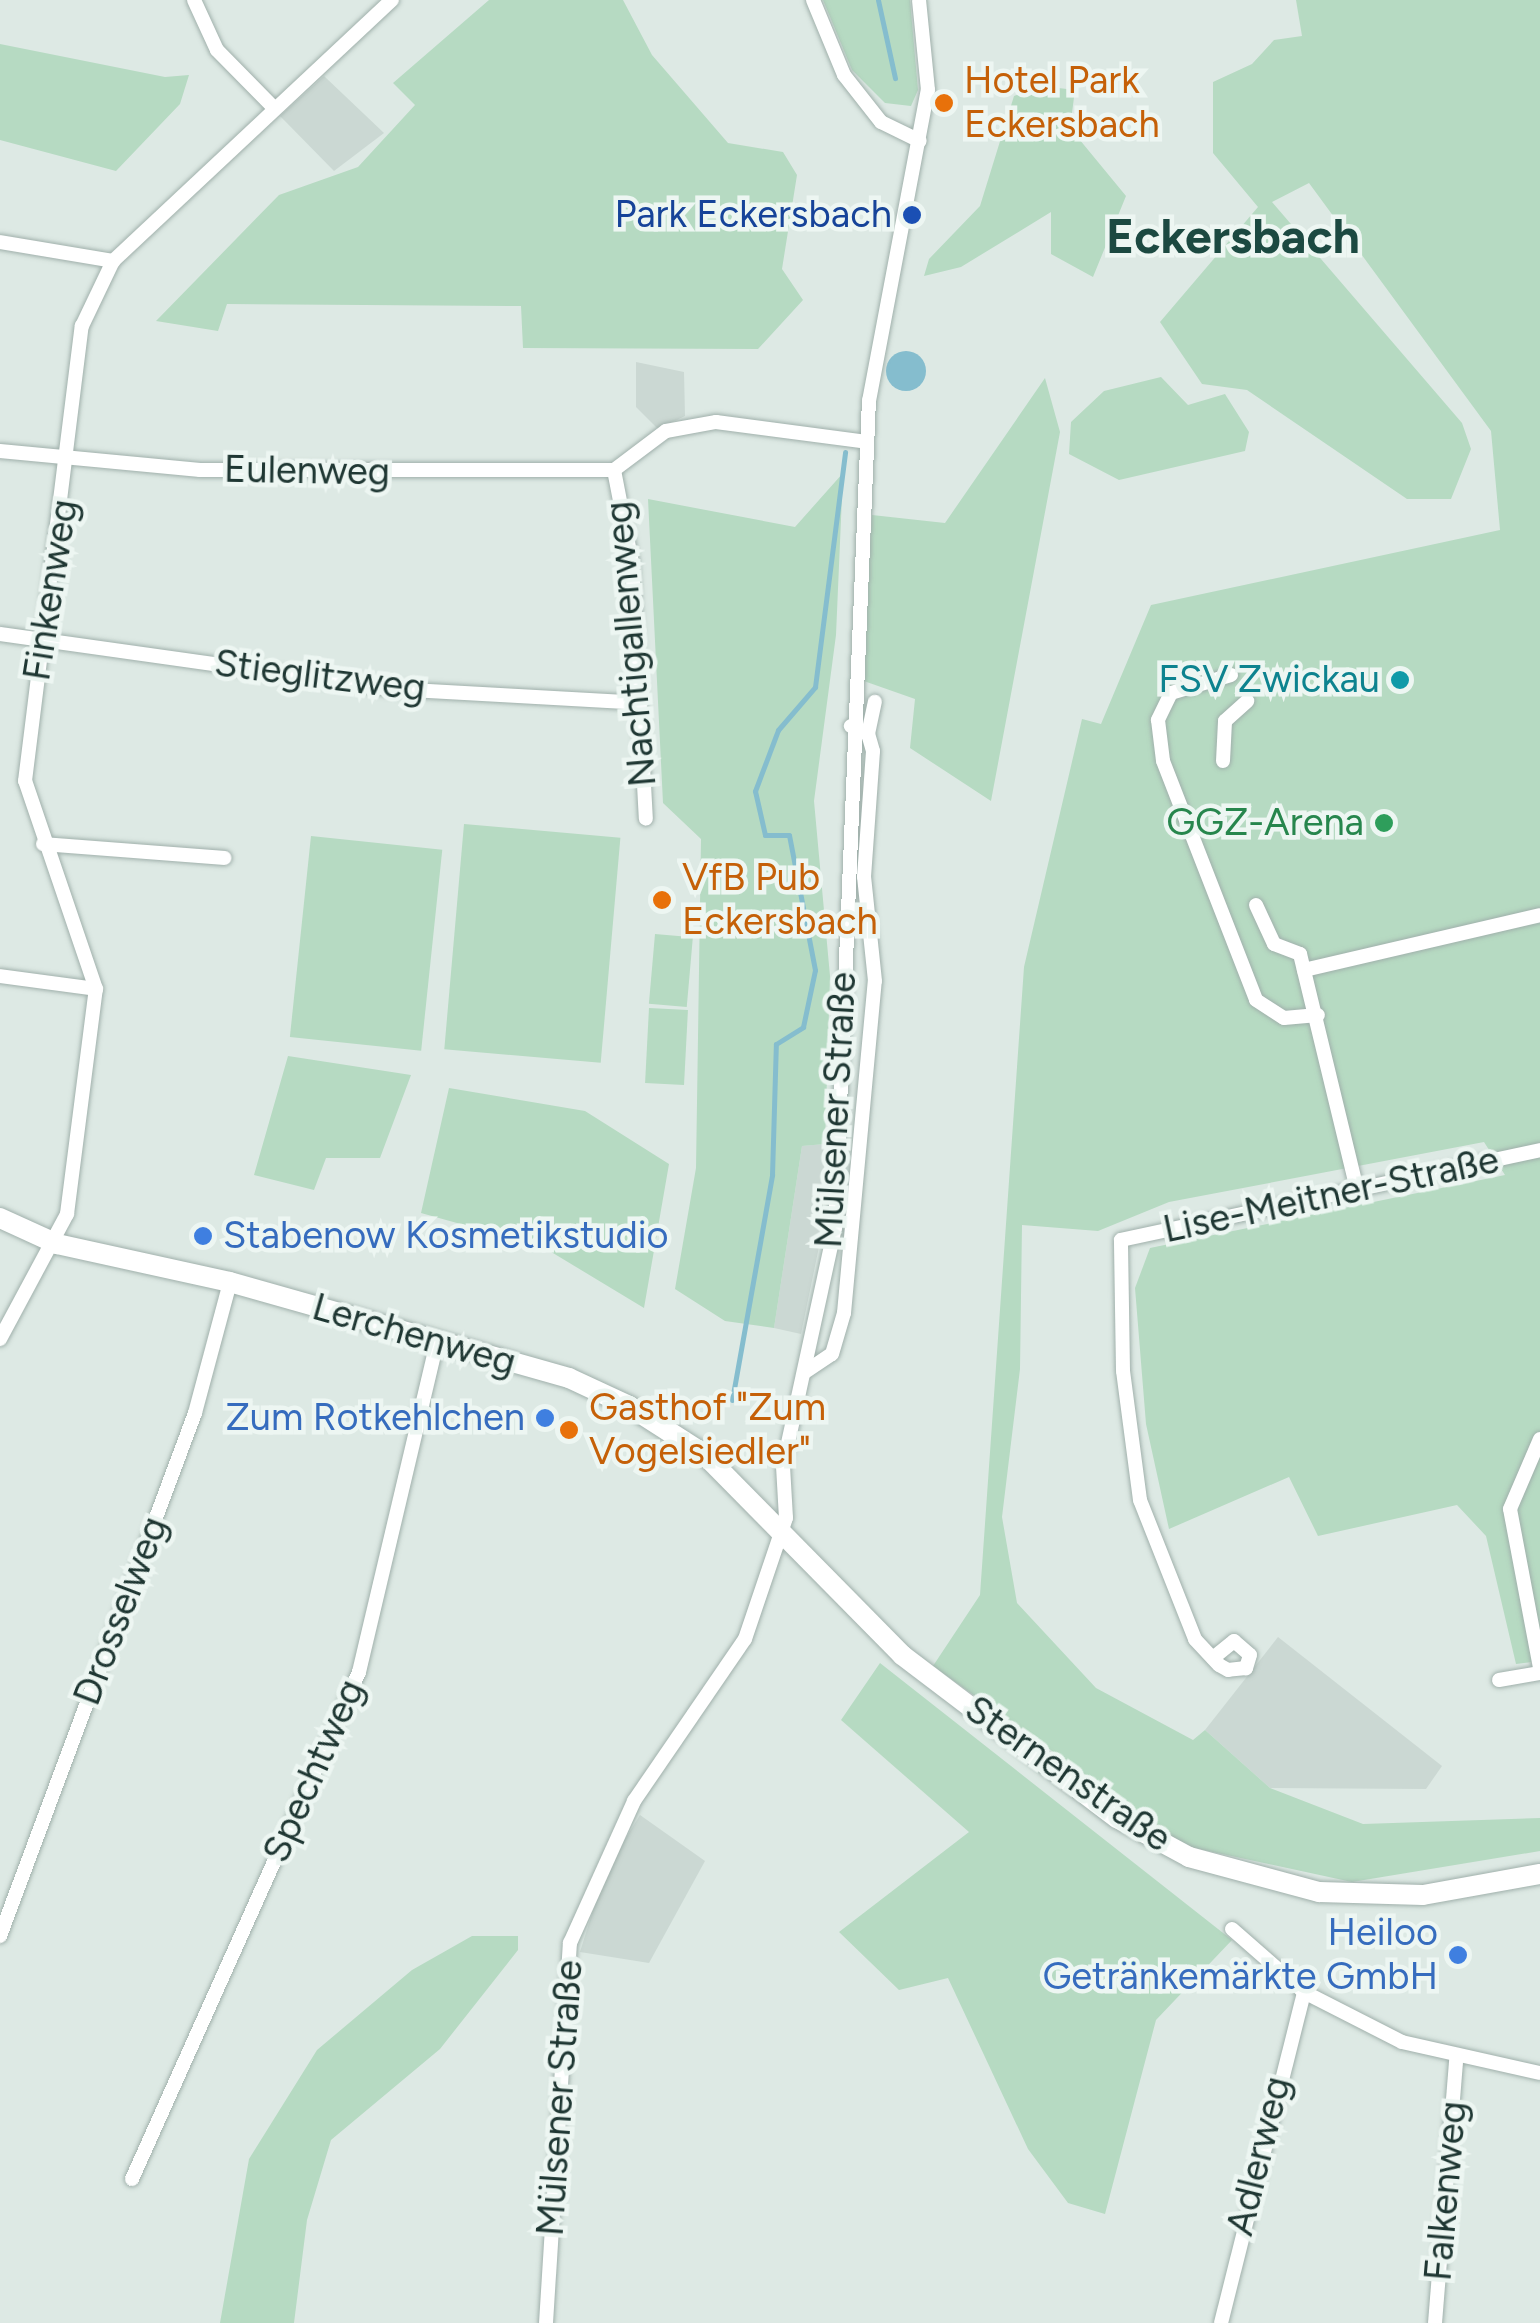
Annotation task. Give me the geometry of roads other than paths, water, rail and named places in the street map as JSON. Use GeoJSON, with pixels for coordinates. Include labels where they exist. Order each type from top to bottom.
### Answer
{"type":"FeatureCollection","features":[{"type":"Feature","properties":{"kind":"street"},"geometry":{"type":"LineString","coordinates":[[194,0],[217,50],[271,105]]}},
{"type":"Feature","properties":{"kind":"street","name":"Finkenweg"},"geometry":{"type":"LineString","coordinates":[[0,1339],[57,1244],[96,989],[43,844],[25,781],[40,638],[72,460],[82,326],[113,261],[271,105],[392,0]]}},
{"type":"Feature","properties":{"kind":"street"},"geometry":{"type":"LineString","coordinates":[[813,0],[844,74],[881,122],[920,141]]}},
{"type":"Feature","properties":{"kind":"street","name":"Mülsener Straße"},"geometry":{"type":"LineString","coordinates":[[546,2323],[570,1943],[634,1802],[745,1640],[780,1540],[783,1466],[835,1228],[850,726],[867,442],[876,328],[920,141],[928,90],[919,0]]}},
{"type":"Feature","properties":{"kind":"street"},"geometry":{"type":"LineString","coordinates":[[0,242],[113,261]]}},
{"type":"Feature","properties":{"kind":"street"},"geometry":{"type":"LineString","coordinates":[[614,470],[666,432],[716,422],[867,442]]}},
{"type":"Feature","properties":{"kind":"street","name":"Eulenweg"},"geometry":{"type":"LineString","coordinates":[[0,450],[72,460],[366,474],[614,470]]}},
{"type":"Feature","properties":{"kind":"street","name":"Nachtigallenweg"},"geometry":{"type":"LineString","coordinates":[[614,470],[632,564],[646,819]]}},
{"type":"Feature","properties":{"kind":"street","name":"Stieglitzweg"},"geometry":{"type":"LineString","coordinates":[[0,634],[391,689],[641,704]]}},
{"type":"Feature","properties":{"kind":"street"},"geometry":{"type":"LineString","coordinates":[[1231,675],[1171,693],[1158,720],[1164,761],[1256,1000],[1284,1018],[1318,1015]]}},
{"type":"Feature","properties":{"kind":"street"},"geometry":{"type":"LineString","coordinates":[[1223,761],[1225,720],[1247,701]]}},
{"type":"Feature","properties":{"kind":"street"},"geometry":{"type":"LineString","coordinates":[[805,1372],[832,1354],[860,1184],[859,1094],[875,981],[864,877],[875,772],[868,734],[875,702]]}},
{"type":"Feature","properties":{"kind":"street"},"geometry":{"type":"LineString","coordinates":[[850,726],[868,734]]}},
{"type":"Feature","properties":{"kind":"street"},"geometry":{"type":"LineString","coordinates":[[43,844],[224,858]]}},
{"type":"Feature","properties":{"kind":"street"},"geometry":{"type":"LineString","coordinates":[[1256,905],[1264,932],[1300,954],[1318,1015],[1357,1189]]}},
{"type":"Feature","properties":{"kind":"street"},"geometry":{"type":"LineString","coordinates":[[1304,970],[1540,915]]}},
{"type":"Feature","properties":{"kind":"street"},"geometry":{"type":"LineString","coordinates":[[0,976],[96,989]]}},
{"type":"Feature","properties":{"kind":"street","name":"Lise-Meitner-Straße"},"geometry":{"type":"LineString","coordinates":[[1213,1658],[1176,1609],[1140,1500],[1123,1370],[1122,1240],[1540,1150]]}},
{"type":"Feature","properties":{"kind":"street","name":"Lerchenweg"},"geometry":{"type":"LineString","coordinates":[[0,1218],[57,1244],[230,1282],[569,1378],[629,1406],[704,1454],[780,1540],[902,1655]]}},
{"type":"Feature","properties":{"kind":"street","name":"Drosselweg"},"geometry":{"type":"LineString","coordinates":[[0,1936],[195,1413],[230,1282]]}},
{"type":"Feature","properties":{"kind":"street","name":"Spechtweg"},"geometry":{"type":"LineString","coordinates":[[132,2179],[359,1672],[438,1343]]}},
{"type":"Feature","properties":{"kind":"street"},"geometry":{"type":"LineString","coordinates":[[1499,1680],[1540,1670],[1510,1509],[1540,1438]]}},
{"type":"Feature","properties":{"kind":"street","name":"Sternenstraße"},"geometry":{"type":"LineString","coordinates":[[902,1655],[1117,1818],[1232,1873],[1319,1892],[1422,1896],[1540,1874]]}},
{"type":"Feature","properties":{"kind":"street"},"geometry":{"type":"LineString","coordinates":[[1232,1929],[1304,1992],[1456,2060],[1540,2073]]}},
{"type":"Feature","properties":{"kind":"street","name":"Adlerweg"},"geometry":{"type":"LineString","coordinates":[[1221,2323],[1304,1992]]}},
{"type":"Feature","properties":{"kind":"street","name":"Falkenweg"},"geometry":{"type":"LineString","coordinates":[[1435,2323],[1456,2060]]}},
{"type":"Feature","properties":{"kind":"water"},"geometry":{"type":"Polygon","coordinates":[[[906,351],[920,357],[926,371],[920,385],[906,391],[892,385],[886,371],[892,357],[906,351]]]}},
{"type":"Feature","properties":{"kind":"waterway"},"geometry":{"type":"LineString","coordinates":[[878,0],[895,78]]}},
{"type":"Feature","properties":{"kind":"waterway"},"geometry":{"type":"LineString","coordinates":[[732,1400],[772,1175],[776,1044],[803,1027],[815,970],[789,835],[765,835],[755,791],[778,730],[815,687],[845,452]]}},
{"type":"Feature","properties":{"kind":"place","name":"Hotel Park Eckersbach"},"geometry":{"type":"Point","coordinates":[944,103]}},
{"type":"Feature","properties":{"kind":"place","name":"Park Eckersbach"},"geometry":{"type":"Point","coordinates":[912,215]}},
{"type":"Feature","properties":{"kind":"place","name":"FSV Zwickau"},"geometry":{"type":"Point","coordinates":[1400,680]}},
{"type":"Feature","properties":{"kind":"place","name":"GGZ-Arena"},"geometry":{"type":"Point","coordinates":[1384,823]}},
{"type":"Feature","properties":{"kind":"place","name":"VfB Pub Eckersbach"},"geometry":{"type":"Point","coordinates":[662,900]}},
{"type":"Feature","properties":{"kind":"place","name":"Stabenow Kosmetikstudio"},"geometry":{"type":"Point","coordinates":[203,1236]}},
{"type":"Feature","properties":{"kind":"place","name":"Zum Rotkehlchen"},"geometry":{"type":"Point","coordinates":[545,1418]}},
{"type":"Feature","properties":{"kind":"place","name":"Gasthof \"Zum Vogelsiedler\""},"geometry":{"type":"Point","coordinates":[569,1430]}},
{"type":"Feature","properties":{"kind":"place","name":"Heiloo Getränkemärkte GmbH"},"geometry":{"type":"Point","coordinates":[1458,1955]}},
{"type":"Feature","properties":{"kind":"district","name":"Eckersbach"},"geometry":{"type":"Point","coordinates":[1233,237]}}]}
